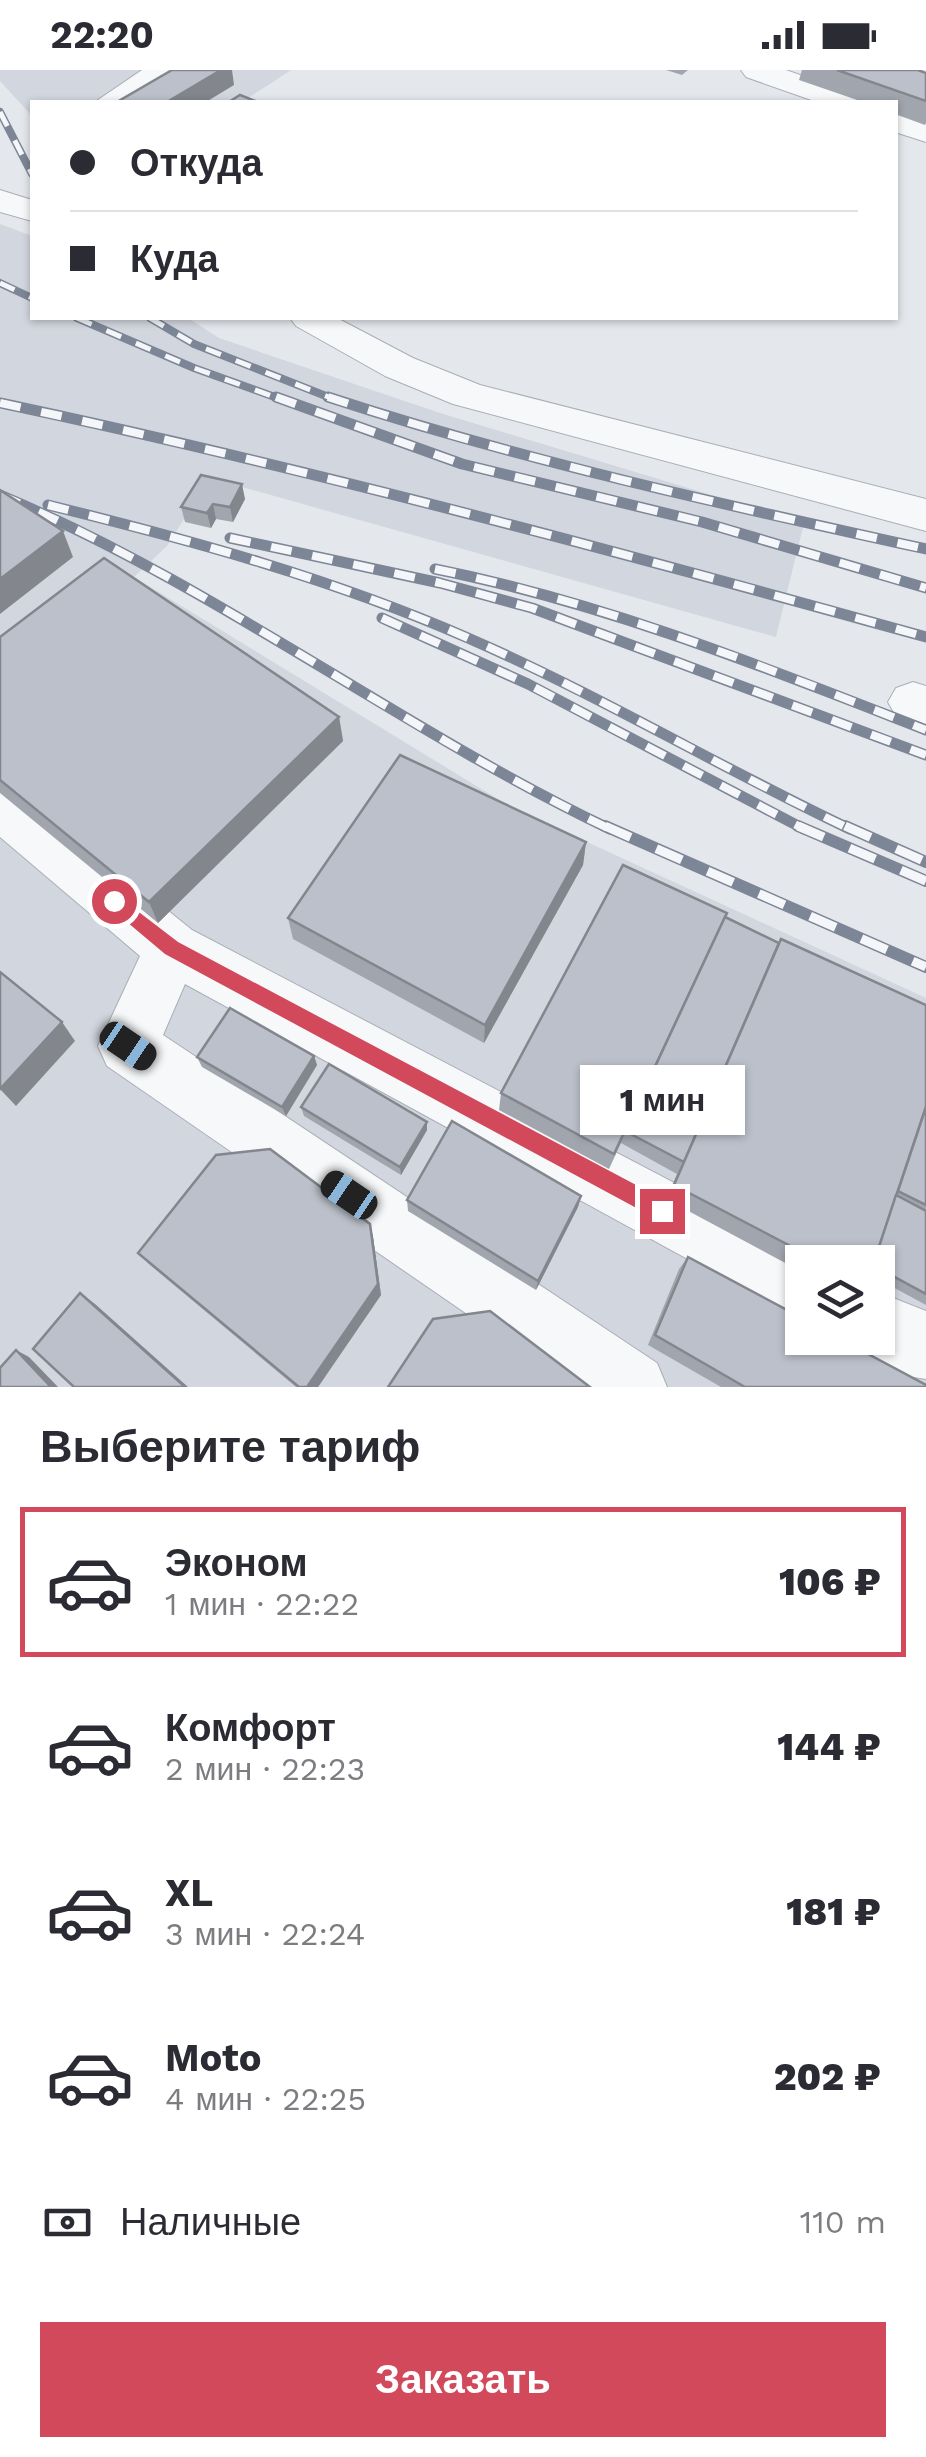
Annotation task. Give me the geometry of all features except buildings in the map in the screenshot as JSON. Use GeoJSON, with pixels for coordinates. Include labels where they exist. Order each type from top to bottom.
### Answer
{"type":"FeatureCollection","features":[{"type":"Feature","properties":{"kind":"street"},"geometry":{"type":"LineString","coordinates":[[114,100],[164,70]]}},
{"type":"Feature","properties":{"kind":"street"},"geometry":{"type":"LineString","coordinates":[[757,70],[840,100]]}},
{"type":"Feature","properties":{"kind":"street"},"geometry":{"type":"LineString","coordinates":[[898,122],[926,132]]}},
{"type":"Feature","properties":{"kind":"street"},"geometry":{"type":"LineString","coordinates":[[0,200],[30,209]]}},
{"type":"Feature","properties":{"kind":"street"},"geometry":{"type":"LineString","coordinates":[[313,320],[399,367],[468,395],[926,515]]}},
{"type":"Feature","properties":{"kind":"street"},"geometry":{"type":"LineString","coordinates":[[0,806],[172,948],[785,1277]]}},
{"type":"Feature","properties":{"kind":"street"},"geometry":{"type":"LineString","coordinates":[[172,948],[128,1046],[634,1387]]}},
{"type":"Feature","properties":{"kind":"street"},"geometry":{"type":"LineString","coordinates":[[895,1335],[926,1345]]}},
{"type":"Feature","properties":{"kind":"shaded area"},"geometry":{"type":"Polygon","coordinates":[[[0,70],[291,70],[245,100],[30,100],[30,114],[0,81],[0,70]]]}},
{"type":"Feature","properties":{"kind":"shaded area"},"geometry":{"type":"Polygon","coordinates":[[[0,224],[30,235],[30,320],[191,320],[219,338],[440,413],[804,523],[776,637],[210,478],[167,546],[134,577],[511,807],[926,998],[926,1387],[0,1387],[0,224]]]}},
{"type":"Feature","properties":{"kind":"railway"},"geometry":{"type":"LineString","coordinates":[[0,112],[30,170]]}},
{"type":"Feature","properties":{"kind":"railway"},"geometry":{"type":"LineString","coordinates":[[0,283],[30,297]]}},
{"type":"Feature","properties":{"kind":"railway"},"geometry":{"type":"LineString","coordinates":[[82,320],[194,368],[283,400]]}},
{"type":"Feature","properties":{"kind":"railway"},"geometry":{"type":"LineString","coordinates":[[153,320],[194,344],[330,398]]}},
{"type":"Feature","properties":{"kind":"railway"},"geometry":{"type":"LineString","coordinates":[[276,397],[462,464],[702,522],[926,588]]}},
{"type":"Feature","properties":{"kind":"railway"},"geometry":{"type":"LineString","coordinates":[[330,398],[550,462],[926,549]]}},
{"type":"Feature","properties":{"kind":"railway"},"geometry":{"type":"LineString","coordinates":[[330,398],[336,400]]}},
{"type":"Feature","properties":{"kind":"railway"},"geometry":{"type":"LineString","coordinates":[[0,403],[349,484],[926,637]]}},
{"type":"Feature","properties":{"kind":"railway"},"geometry":{"type":"LineString","coordinates":[[0,495],[156,571],[456,747],[610,829]]}},
{"type":"Feature","properties":{"kind":"railway"},"geometry":{"type":"LineString","coordinates":[[48,505],[261,562],[417,617],[565,683],[850,829]]}},
{"type":"Feature","properties":{"kind":"railway"},"geometry":{"type":"LineString","coordinates":[[230,538],[440,583],[532,608],[926,755]]}},
{"type":"Feature","properties":{"kind":"railway"},"geometry":{"type":"LineString","coordinates":[[435,569],[623,618],[926,730]]}},
{"type":"Feature","properties":{"kind":"railway"},"geometry":{"type":"LineString","coordinates":[[382,618],[528,684],[800,827]]}},
{"type":"Feature","properties":{"kind":"railway"},"geometry":{"type":"LineString","coordinates":[[605,826],[926,967]]}},
{"type":"Feature","properties":{"kind":"railway"},"geometry":{"type":"LineString","coordinates":[[845,826],[926,862]]}},
{"type":"Feature","properties":{"kind":"railway"},"geometry":{"type":"LineString","coordinates":[[800,827],[926,881]]}},
{"type":"Feature","properties":{"kind":"railway"},"geometry":{"type":"LineString","coordinates":[[800,827],[804,829]]}},
{"type":"Feature","properties":{"kind":"route"},"geometry":{"type":"LineString","coordinates":[[114,901],[172,948],[662,1211]]}}]}
